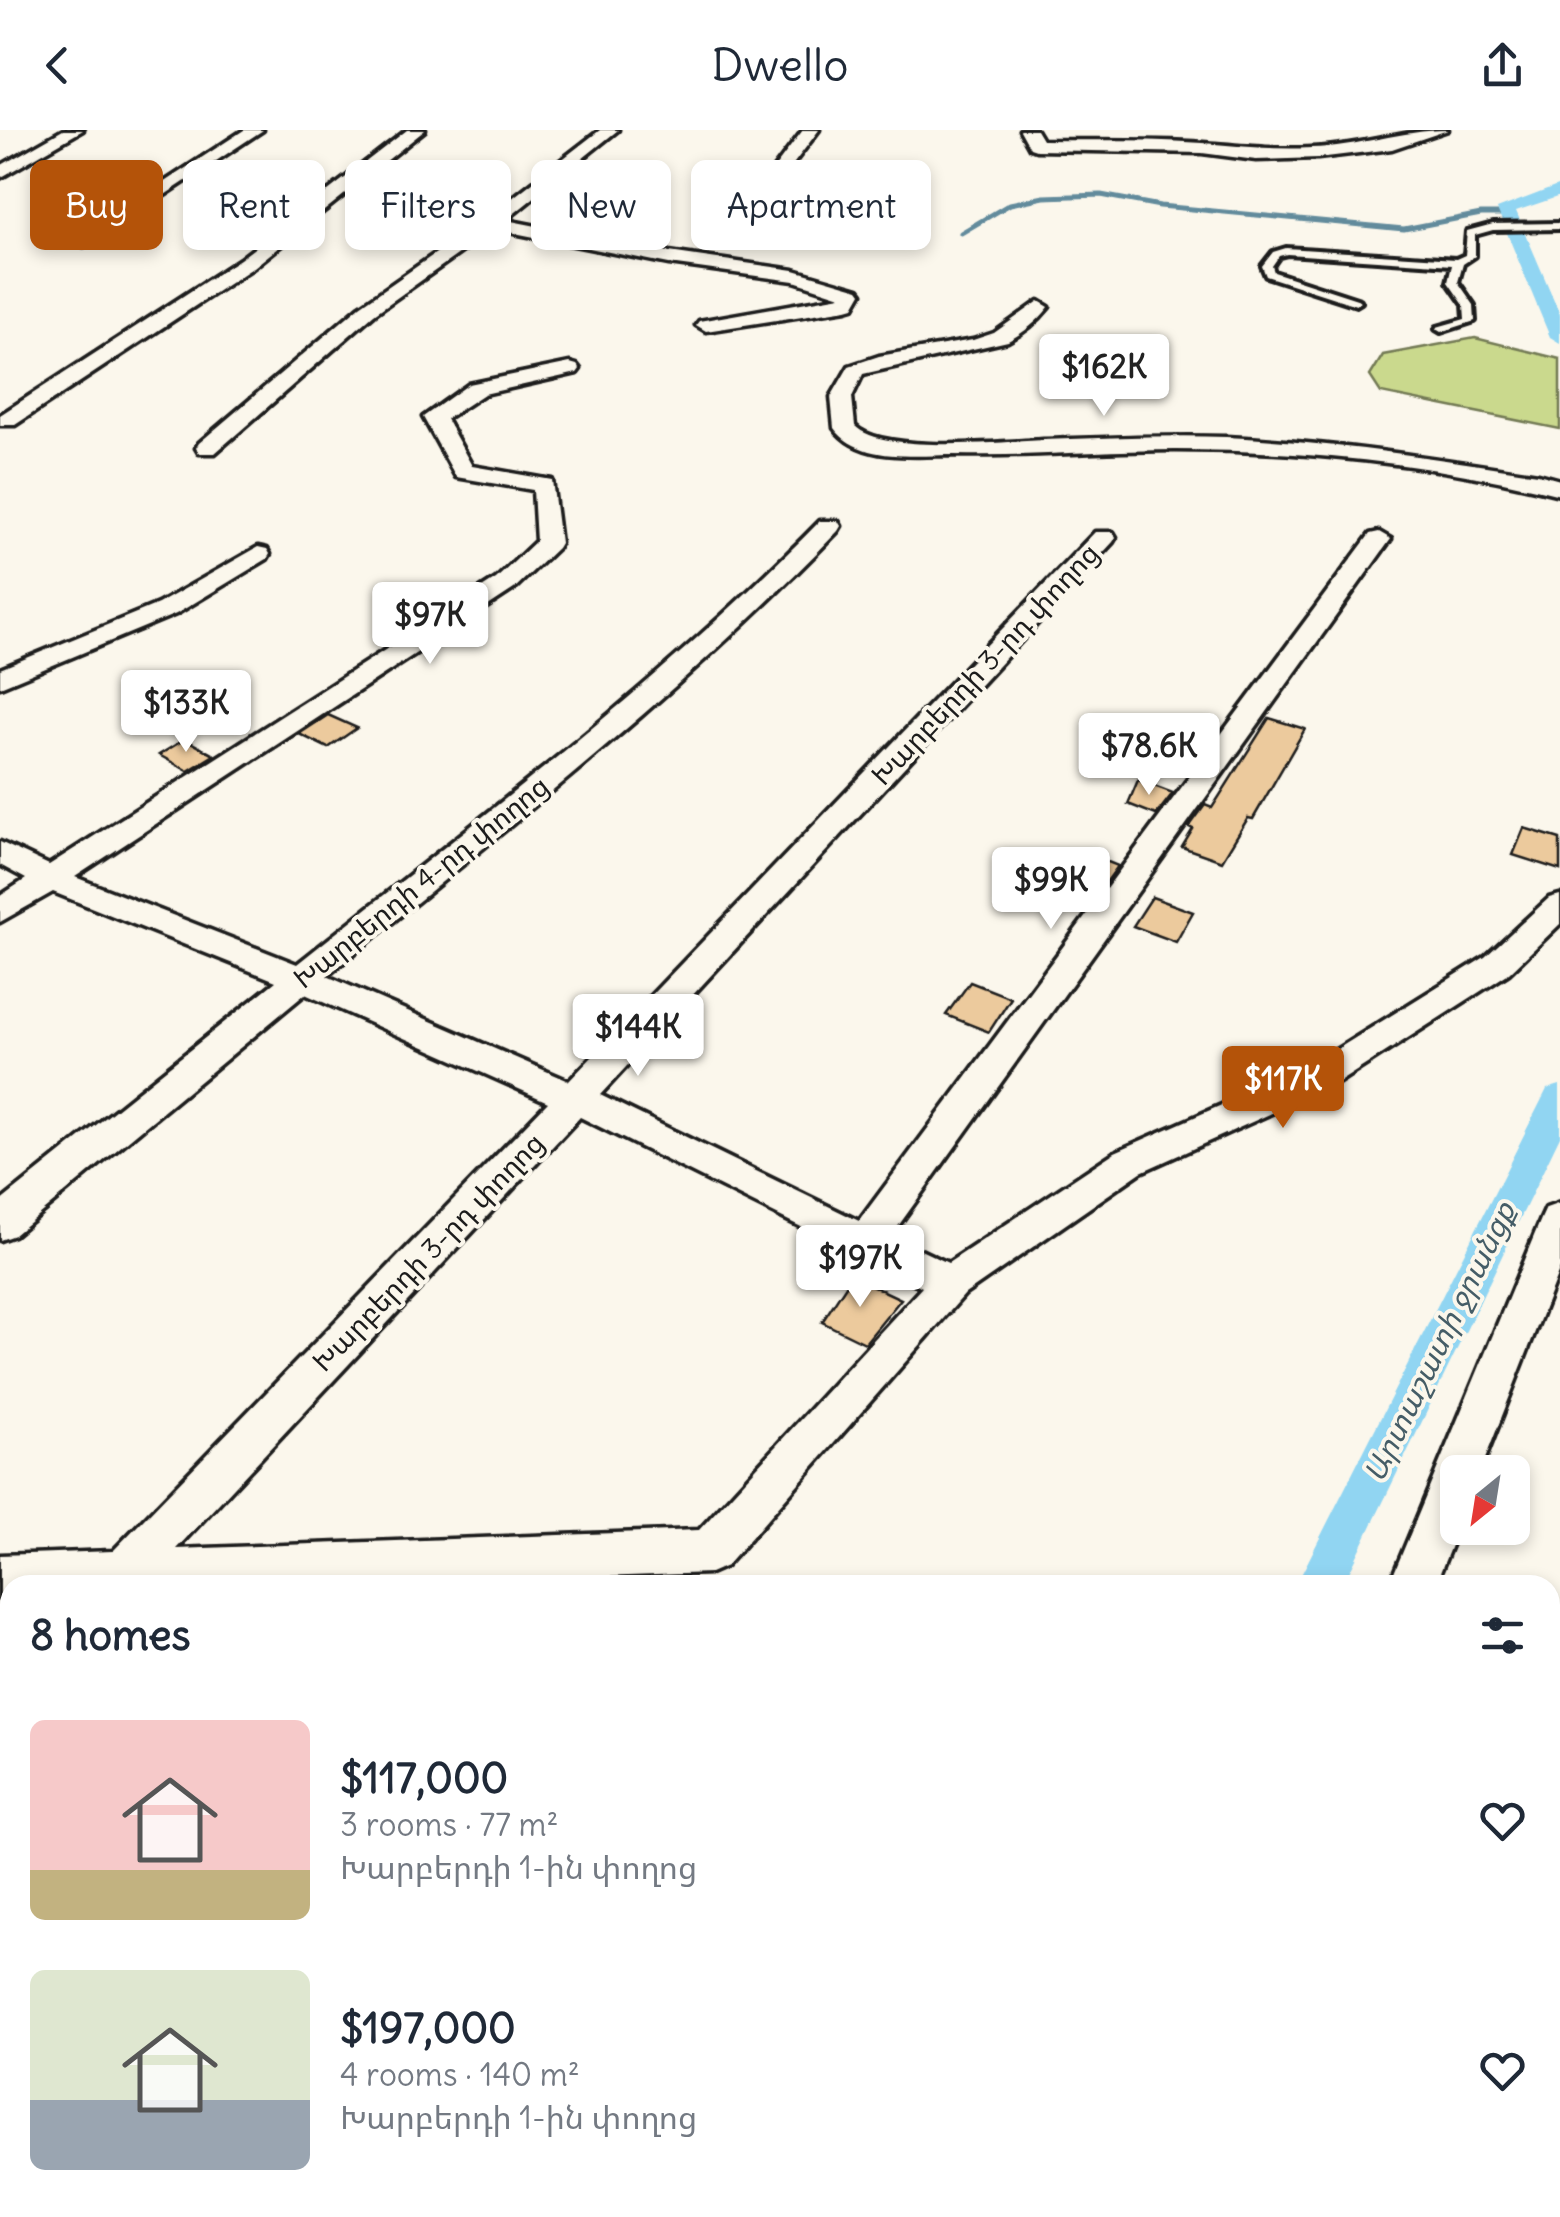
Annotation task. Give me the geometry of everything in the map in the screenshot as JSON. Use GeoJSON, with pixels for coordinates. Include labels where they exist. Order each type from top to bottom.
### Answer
{"type":"FeatureCollection","features":[{"type":"Feature","properties":{"kind":"street"},"geometry":{"type":"LineString","coordinates":[[0,173],[76,130]]}},
{"type":"Feature","properties":{"kind":"street"},"geometry":{"type":"LineString","coordinates":[[163,189],[255,130]]}},
{"type":"Feature","properties":{"kind":"street"},"geometry":{"type":"LineString","coordinates":[[6,420],[247,263],[417,130]]}},
{"type":"Feature","properties":{"kind":"street"},"geometry":{"type":"LineString","coordinates":[[511,207],[610,130]]}},
{"type":"Feature","properties":{"kind":"street"},"geometry":{"type":"LineString","coordinates":[[788,160],[811,130]]}},
{"type":"Feature","properties":{"kind":"street"},"geometry":{"type":"LineString","coordinates":[[1028,130],[1036,145],[1202,148],[1256,154],[1318,153],[1392,144],[1440,130]]}},
{"type":"Feature","properties":{"kind":"street"},"geometry":{"type":"LineString","coordinates":[[1185,130],[1202,148]]}},
{"type":"Feature","properties":{"kind":"street"},"geometry":{"type":"LineString","coordinates":[[1313,130],[1318,153]]}},
{"type":"Feature","properties":{"kind":"street"},"geometry":{"type":"LineString","coordinates":[[511,227],[679,260],[785,272],[852,293],[846,303],[820,310],[706,324]]}},
{"type":"Feature","properties":{"kind":"street"},"geometry":{"type":"LineString","coordinates":[[207,448],[367,310],[453,250]]}},
{"type":"Feature","properties":{"kind":"street"},"geometry":{"type":"LineString","coordinates":[[1040,307],[1020,328],[994,340],[856,370],[841,396],[839,413],[846,428],[854,438],[870,443],[942,449],[1178,443],[1296,448],[1538,480],[1560,488]]}},
{"type":"Feature","properties":{"kind":"street"},"geometry":{"type":"LineString","coordinates":[[0,910],[505,584],[548,543],[544,485],[464,472],[434,417],[478,389],[570,368]]}},
{"type":"Feature","properties":{"kind":"street","name":"Խարբերդի 4-րդ փողոց"},"geometry":{"type":"LineString","coordinates":[[0,1224],[622,718],[748,609],[829,526]]}},
{"type":"Feature","properties":{"kind":"street","name":"Խարբերդի 3-րդ փողոց"},"geometry":{"type":"LineString","coordinates":[[122,1574],[1104,537]]}},
{"type":"Feature","properties":{"kind":"street"},"geometry":{"type":"LineString","coordinates":[[865,1242],[1379,539]]}},
{"type":"Feature","properties":{"kind":"street"},"geometry":{"type":"LineString","coordinates":[[0,680],[167,609],[258,554]]}},
{"type":"Feature","properties":{"kind":"street"},"geometry":{"type":"LineString","coordinates":[[0,852],[51,879],[302,979],[574,1098],[951,1282]]}},
{"type":"Feature","properties":{"kind":"street"},"geometry":{"type":"LineString","coordinates":[[81,1575],[710,1550],[951,1282],[1128,1162],[1322,1075],[1497,965],[1560,906]]}},
{"type":"Feature","properties":{"kind":"street"},"geometry":{"type":"LineString","coordinates":[[1465,1455],[1560,1219]]}},
{"type":"Feature","properties":{"kind":"street"},"geometry":{"type":"LineString","coordinates":[[1416,1575],[1440,1517]]}},
{"type":"Feature","properties":{"kind":"lane"},"geometry":{"type":"LineString","coordinates":[[1356,302],[1270,274],[1267,266],[1276,254],[1286,251],[1458,262],[1470,256],[1470,233],[1502,227],[1560,226]]}},
{"type":"Feature","properties":{"kind":"lane"},"geometry":{"type":"LineString","coordinates":[[1441,329],[1470,322],[1469,305],[1453,282],[1458,262]]}},
{"type":"Feature","properties":{"kind":"green space"},"geometry":{"type":"Polygon","coordinates":[[[1475,338],[1560,359],[1560,429],[1381,393],[1370,376],[1383,355],[1475,338]]]}},
{"type":"Feature","properties":{"kind":"building"},"geometry":{"type":"Polygon","coordinates":[[[328,715],[357,728],[328,748],[299,734],[328,715]]]}},
{"type":"Feature","properties":{"kind":"building"},"geometry":{"type":"Polygon","coordinates":[[[1269,718],[1305,729],[1253,819],[1248,818],[1222,861],[1182,847],[1193,829],[1189,827],[1205,805],[1212,808],[1269,718]]]}},
{"type":"Feature","properties":{"kind":"building"},"geometry":{"type":"Polygon","coordinates":[[[185,739],[214,755],[188,771],[159,755],[185,739]]]}},
{"type":"Feature","properties":{"kind":"building"},"geometry":{"type":"Polygon","coordinates":[[[1138,780],[1173,793],[1156,815],[1128,804],[1138,780]]]}},
{"type":"Feature","properties":{"kind":"building"},"geometry":{"type":"Polygon","coordinates":[[[1524,828],[1560,839],[1560,870],[1513,855],[1524,828]]]}},
{"type":"Feature","properties":{"kind":"building"},"geometry":{"type":"Polygon","coordinates":[[[1083,852],[1118,866],[1100,891],[1063,876],[1083,852]]]}},
{"type":"Feature","properties":{"kind":"building"},"geometry":{"type":"Polygon","coordinates":[[[1152,897],[1193,912],[1176,942],[1133,926],[1152,897]]]}},
{"type":"Feature","properties":{"kind":"building"},"geometry":{"type":"Polygon","coordinates":[[[970,982],[1011,998],[989,1032],[946,1015],[970,982]]]}},
{"type":"Feature","properties":{"kind":"building"},"geometry":{"type":"Polygon","coordinates":[[[852,1276],[901,1299],[865,1343],[822,1322],[852,1276]]]}},
{"type":"Feature","properties":{"kind":"waterway","name":"Արտաշատի ջրանցք"},"geometry":{"type":"LineString","coordinates":[[1560,190],[1506,209],[1560,337]]}},
{"type":"Feature","properties":{"kind":"waterway"},"geometry":{"type":"LineString","coordinates":[[961,233],[1010,204],[1044,197],[1101,195],[1160,206],[1404,229],[1481,214],[1509,214]]}},
{"type":"Feature","properties":{"kind":"waterway","name":"Արտաշատի ջրանցք"},"geometry":{"type":"LineString","coordinates":[[1324,1575],[1560,1099]]}}]}
